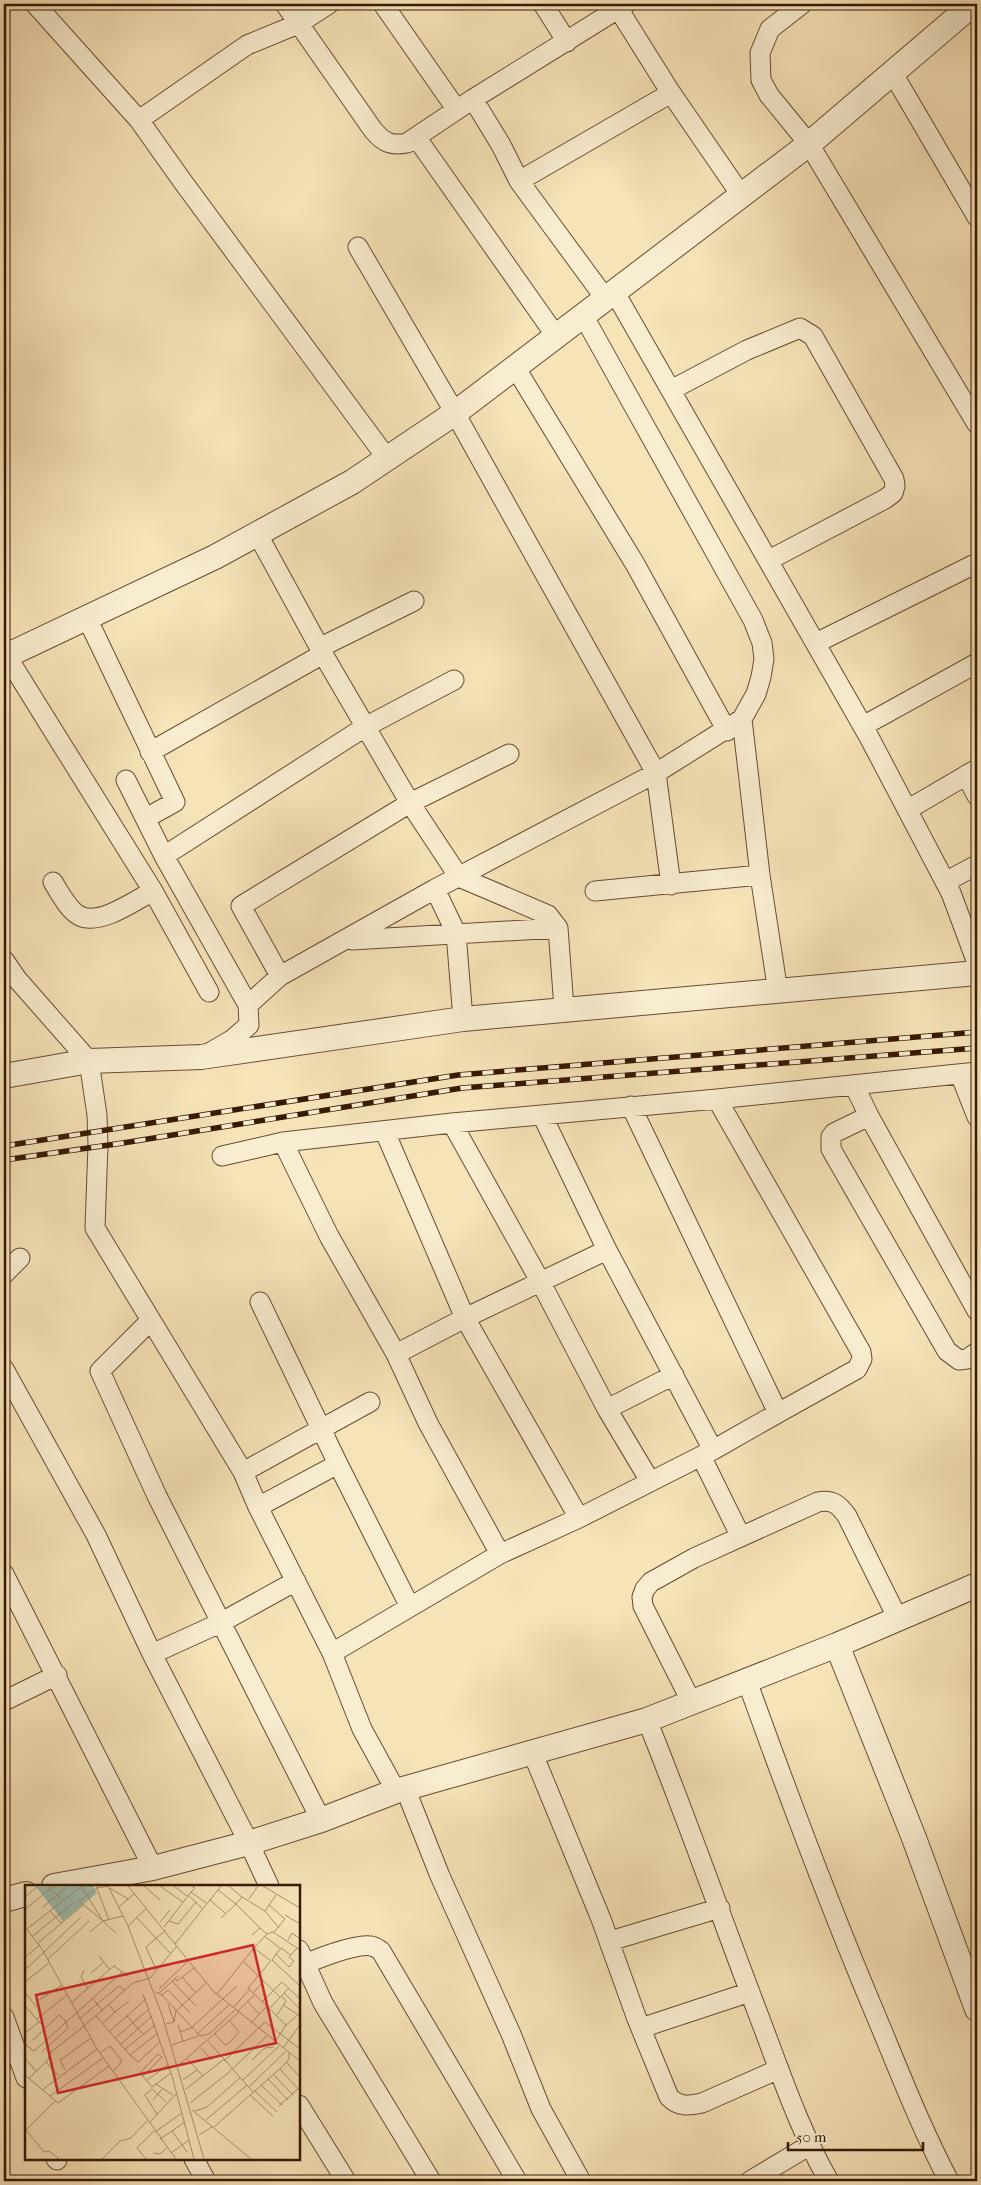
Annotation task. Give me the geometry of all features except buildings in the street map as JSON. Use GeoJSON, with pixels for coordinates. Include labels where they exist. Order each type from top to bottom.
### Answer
{"type":"FeatureCollection","features":[{"type":"Feature","properties":{"kind":"street"},"geometry":{"type":"LineString","coordinates":[[35,4],[139,120],[182,182],[386,457]]}},
{"type":"Feature","properties":{"kind":"street"},"geometry":{"type":"LineString","coordinates":[[285,4],[384,142],[402,144],[416,138],[473,99],[622,7],[671,93],[741,195]]}},
{"type":"Feature","properties":{"kind":"street"},"geometry":{"type":"LineString","coordinates":[[139,120],[246,45],[298,24],[329,4]]}},
{"type":"Feature","properties":{"kind":"street"},"geometry":{"type":"LineString","coordinates":[[383,4],[457,110]]}},
{"type":"Feature","properties":{"kind":"street"},"geometry":{"type":"LineString","coordinates":[[543,4],[567,42]]}},
{"type":"Feature","properties":{"kind":"street"},"geometry":{"type":"LineString","coordinates":[[802,4],[770,29],[760,53],[761,80],[769,96],[809,144],[977,424]]}},
{"type":"Feature","properties":{"kind":"street"},"geometry":{"type":"LineString","coordinates":[[209,992],[153,891],[5,656],[258,535],[352,482],[386,457],[455,413],[809,144],[972,4]]}},
{"type":"Feature","properties":{"kind":"street"},"geometry":{"type":"LineString","coordinates":[[892,72],[977,217]]}},
{"type":"Feature","properties":{"kind":"street"},"geometry":{"type":"LineString","coordinates":[[520,182],[671,93]]}},
{"type":"Feature","properties":{"kind":"street"},"geometry":{"type":"LineString","coordinates":[[473,99],[501,145],[520,182],[610,295],[671,390],[863,726],[945,882],[959,912],[977,963]]}},
{"type":"Feature","properties":{"kind":"street"},"geometry":{"type":"LineString","coordinates":[[416,138],[556,336]]}},
{"type":"Feature","properties":{"kind":"street"},"geometry":{"type":"LineString","coordinates":[[358,247],[455,413],[656,773],[671,885]]}},
{"type":"Feature","properties":{"kind":"street"},"geometry":{"type":"LineString","coordinates":[[248,1005],[280,976],[435,889],[656,773],[726,731],[742,719],[756,694],[762,677],[764,659],[762,643],[753,620],[583,315]]}},
{"type":"Feature","properties":{"kind":"street"},"geometry":{"type":"LineString","coordinates":[[671,390],[788,331],[800,328],[808,331],[817,342],[878,448],[894,479],[895,486],[893,493],[885,499],[769,560]]}},
{"type":"Feature","properties":{"kind":"street"},"geometry":{"type":"LineString","coordinates":[[515,367],[635,564],[726,731]]}},
{"type":"Feature","properties":{"kind":"street"},"geometry":{"type":"LineString","coordinates":[[258,535],[365,727],[410,803],[459,877],[548,916],[558,928],[564,1008]]}},
{"type":"Feature","properties":{"kind":"street"},"geometry":{"type":"LineString","coordinates":[[816,643],[977,563]]}},
{"type":"Feature","properties":{"kind":"street"},"geometry":{"type":"LineString","coordinates":[[150,752],[321,651],[414,601]]}},
{"type":"Feature","properties":{"kind":"street"},"geometry":{"type":"LineString","coordinates":[[87,618],[174,802],[146,818]]}},
{"type":"Feature","properties":{"kind":"street"},"geometry":{"type":"LineString","coordinates":[[863,726],[977,663]]}},
{"type":"Feature","properties":{"kind":"street"},"geometry":{"type":"LineString","coordinates":[[164,856],[365,727],[454,680]]}},
{"type":"Feature","properties":{"kind":"street"},"geometry":{"type":"LineString","coordinates":[[742,719],[760,875],[778,992]]}},
{"type":"Feature","properties":{"kind":"street"},"geometry":{"type":"LineString","coordinates":[[280,976],[241,906],[410,803],[509,754]]}},
{"type":"Feature","properties":{"kind":"street"},"geometry":{"type":"LineString","coordinates":[[907,810],[971,772],[977,796]]}},
{"type":"Feature","properties":{"kind":"street"},"geometry":{"type":"LineString","coordinates":[[126,780],[164,856],[248,1005],[249,1025],[233,1039],[201,1057]]}},
{"type":"Feature","properties":{"kind":"street"},"geometry":{"type":"LineString","coordinates":[[945,882],[977,865]]}},
{"type":"Feature","properties":{"kind":"street"},"geometry":{"type":"LineString","coordinates":[[595,891],[760,875]]}},
{"type":"Feature","properties":{"kind":"street"},"geometry":{"type":"LineString","coordinates":[[53,882],[70,907],[79,916],[89,919],[104,917],[153,891]]}},
{"type":"Feature","properties":{"kind":"street"},"geometry":{"type":"LineString","coordinates":[[435,889],[456,933],[463,1019]]}},
{"type":"Feature","properties":{"kind":"street"},"geometry":{"type":"LineString","coordinates":[[346,940],[558,928]]}},
{"type":"Feature","properties":{"kind":"street"},"geometry":{"type":"LineString","coordinates":[[4,960],[11,981],[89,1062],[97,1115],[98,1146],[95,1228],[243,1472],[258,1508],[332,1653],[362,1729],[401,1790],[511,2034],[542,2109],[581,2181]]}},
{"type":"Feature","properties":{"kind":"street"},"geometry":{"type":"LineString","coordinates":[[4,1076],[89,1062],[201,1057],[463,1019],[564,1008],[778,992],[977,973]]}},
{"type":"Feature","properties":{"kind":"street"},"geometry":{"type":"LineString","coordinates":[[222,1156],[284,1142],[452,1123],[717,1100],[969,1073],[977,1117]]}},
{"type":"Feature","properties":{"kind":"street"},"geometry":{"type":"LineString","coordinates":[[854,1084],[977,1311]]}},
{"type":"Feature","properties":{"kind":"street"},"geometry":{"type":"LineString","coordinates":[[332,1653],[500,1554],[579,1518],[707,1453],[857,1369],[862,1359],[862,1352],[717,1100]]}},
{"type":"Feature","properties":{"kind":"street"},"geometry":{"type":"LineString","coordinates":[[631,1106],[778,1413]]}},
{"type":"Feature","properties":{"kind":"street"},"geometry":{"type":"LineString","coordinates":[[542,1115],[607,1250],[674,1376],[740,1537]]}},
{"type":"Feature","properties":{"kind":"street"},"geometry":{"type":"LineString","coordinates":[[870,1116],[834,1133],[830,1142],[831,1148],[947,1351],[959,1360],[967,1359],[977,1352]]}},
{"type":"Feature","properties":{"kind":"street"},"geometry":{"type":"LineString","coordinates":[[452,1123],[540,1281],[607,1409],[650,1481]]}},
{"type":"Feature","properties":{"kind":"street"},"geometry":{"type":"LineString","coordinates":[[385,1132],[466,1318],[579,1518]]}},
{"type":"Feature","properties":{"kind":"street"},"geometry":{"type":"LineString","coordinates":[[284,1142],[329,1236],[396,1354],[428,1423],[500,1554]]}},
{"type":"Feature","properties":{"kind":"street"},"geometry":{"type":"LineString","coordinates":[[396,1354],[540,1281],[607,1250]]}},
{"type":"Feature","properties":{"kind":"street"},"geometry":{"type":"LineString","coordinates":[[4,1274],[20,1258]]}},
{"type":"Feature","properties":{"kind":"street"},"geometry":{"type":"LineString","coordinates":[[260,1302],[338,1464],[410,1607]]}},
{"type":"Feature","properties":{"kind":"street"},"geometry":{"type":"LineString","coordinates":[[151,1320],[100,1371],[157,1496],[321,1820]]}},
{"type":"Feature","properties":{"kind":"street"},"geometry":{"type":"LineString","coordinates":[[4,1369],[96,1535],[152,1654],[250,1843],[269,1885]]}},
{"type":"Feature","properties":{"kind":"street"},"geometry":{"type":"LineString","coordinates":[[607,1409],[674,1376]]}},
{"type":"Feature","properties":{"kind":"street"},"geometry":{"type":"LineString","coordinates":[[243,1472],[370,1402]]}},
{"type":"Feature","properties":{"kind":"street"},"geometry":{"type":"LineString","coordinates":[[258,1508],[338,1464]]}},
{"type":"Feature","properties":{"kind":"street"},"geometry":{"type":"LineString","coordinates":[[692,1703],[643,1606],[642,1597],[645,1589],[652,1582],[694,1558],[818,1502],[826,1500],[835,1502],[847,1516],[898,1618]]}},
{"type":"Feature","properties":{"kind":"street"},"geometry":{"type":"LineString","coordinates":[[4,1574],[153,1868]]}},
{"type":"Feature","properties":{"kind":"street"},"geometry":{"type":"LineString","coordinates":[[152,1654],[220,1623],[296,1581]]}},
{"type":"Feature","properties":{"kind":"street"},"geometry":{"type":"LineString","coordinates":[[66,1885],[153,1868],[250,1843],[321,1820],[401,1790],[533,1754],[647,1720],[837,1645],[977,1585]]}},
{"type":"Feature","properties":{"kind":"street"},"geometry":{"type":"LineString","coordinates":[[837,1645],[914,1838],[977,2009]]}},
{"type":"Feature","properties":{"kind":"street"},"geometry":{"type":"LineString","coordinates":[[4,1701],[56,1675]]}},
{"type":"Feature","properties":{"kind":"street"},"geometry":{"type":"LineString","coordinates":[[747,1681],[791,1803],[842,1935],[911,2100],[949,2181]]}},
{"type":"Feature","properties":{"kind":"street"},"geometry":{"type":"LineString","coordinates":[[647,1720],[720,1908],[779,2070],[810,2145],[829,2181]]}},
{"type":"Feature","properties":{"kind":"street"},"geometry":{"type":"LineString","coordinates":[[533,1754],[610,1941],[641,2028],[669,2097],[676,2104],[688,2106],[779,2070]]}},
{"type":"Feature","properties":{"kind":"street"},"geometry":{"type":"LineString","coordinates":[[4,1900],[25,1894]]}},
{"type":"Feature","properties":{"kind":"street"},"geometry":{"type":"LineString","coordinates":[[610,1941],[720,1908]]}},
{"type":"Feature","properties":{"kind":"street"},"geometry":{"type":"LineString","coordinates":[[431,2181],[323,2003],[301,1961],[359,1947],[371,1946],[382,1951],[517,2181]]}},
{"type":"Feature","properties":{"kind":"street"},"geometry":{"type":"LineString","coordinates":[[641,2028],[750,1992]]}},
{"type":"Feature","properties":{"kind":"street"},"geometry":{"type":"LineString","coordinates":[[4,2017],[25,2075]]}},
{"type":"Feature","properties":{"kind":"street"},"geometry":{"type":"LineString","coordinates":[[300,2107],[346,2181]]}},
{"type":"Feature","properties":{"kind":"street"},"geometry":{"type":"LineString","coordinates":[[750,2181],[810,2145]]}},
{"type":"Feature","properties":{"kind":"street"},"geometry":{"type":"LineString","coordinates":[[195,2160],[206,2181]]}},
{"type":"Feature","properties":{"kind":"railway"},"geometry":{"type":"LineString","coordinates":[[4,1146],[458,1075],[977,1032]]}},
{"type":"Feature","properties":{"kind":"railway"},"geometry":{"type":"LineString","coordinates":[[4,1160],[123,1143],[462,1088],[977,1048]]}}]}
